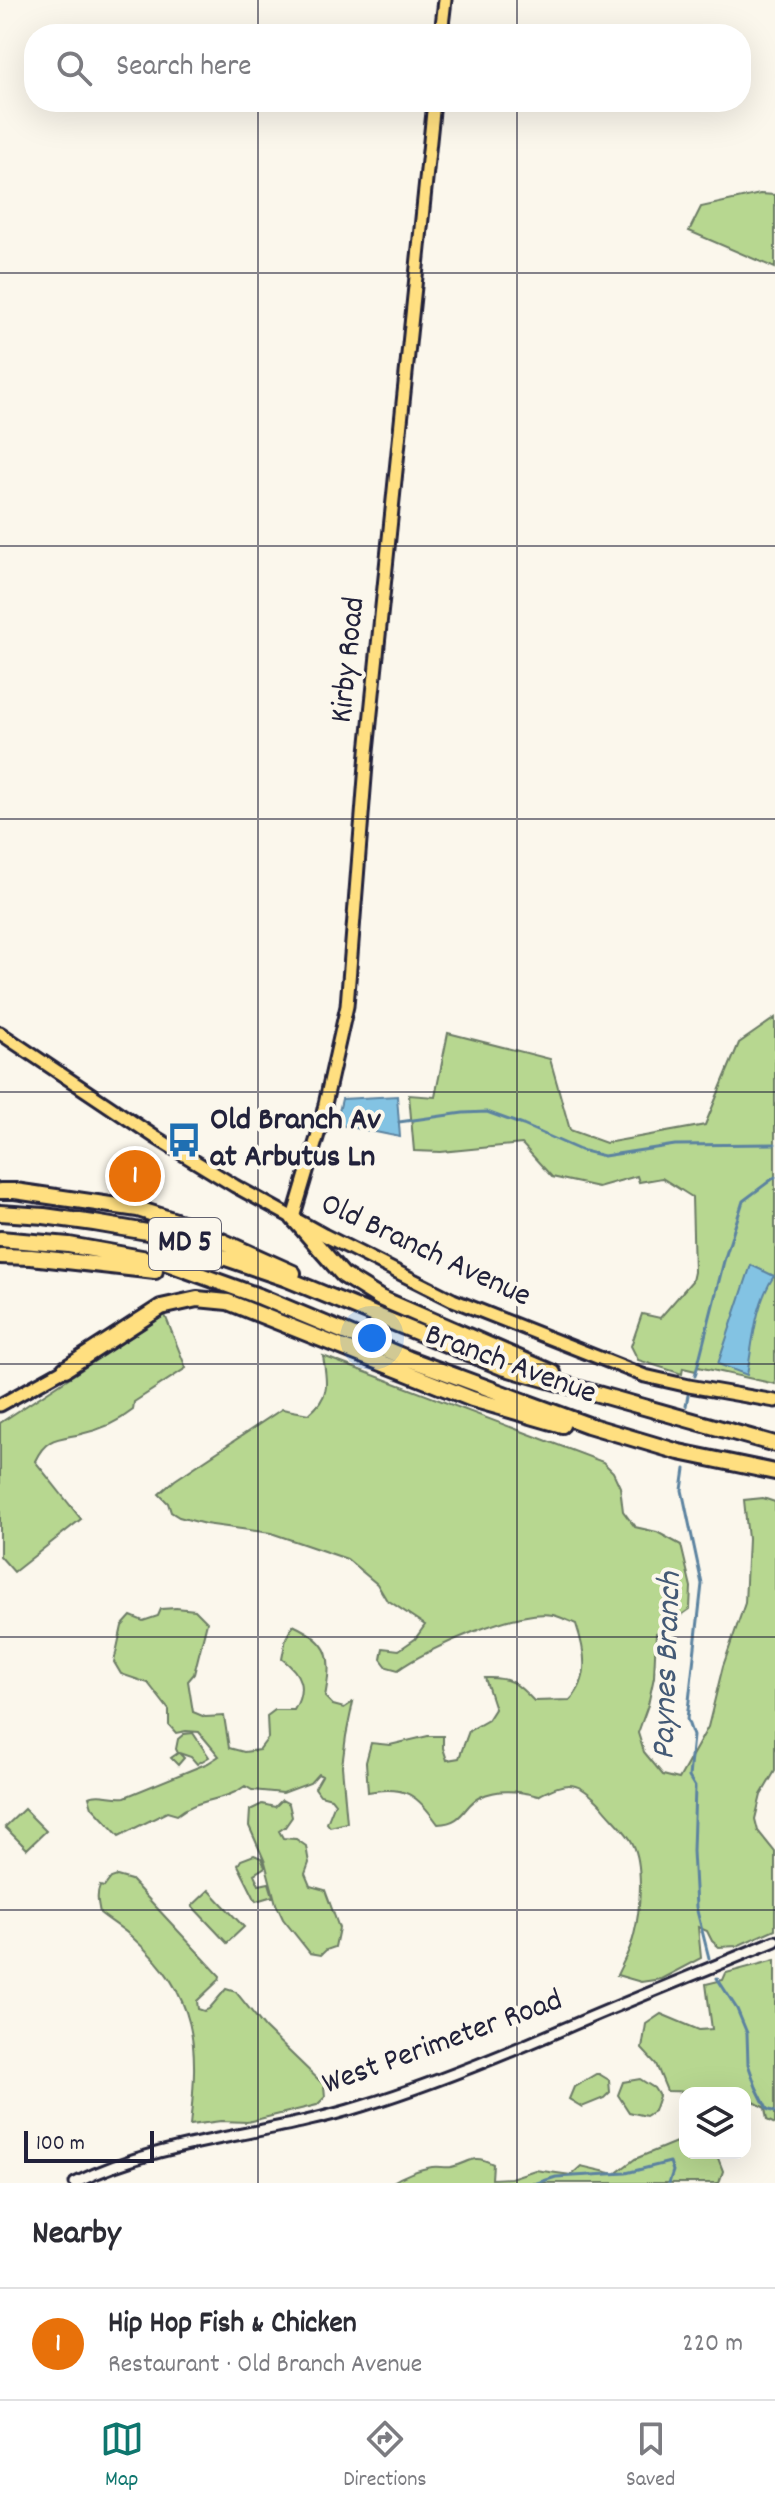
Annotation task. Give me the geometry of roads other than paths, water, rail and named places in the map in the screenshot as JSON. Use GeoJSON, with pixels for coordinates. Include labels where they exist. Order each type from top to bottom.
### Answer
{"type":"FeatureCollection","features":[{"type":"Feature","properties":{"kind":"highway"},"geometry":{"type":"LineString","coordinates":[[0,1191],[138,1209],[182,1223],[275,1264],[360,1309]]}},
{"type":"Feature","properties":{"kind":"highway","name":"Branch Avenue"},"geometry":{"type":"LineString","coordinates":[[0,1213],[44,1216],[147,1232],[238,1261],[502,1367],[775,1444]]}},
{"type":"Feature","properties":{"kind":"highway"},"geometry":{"type":"LineString","coordinates":[[293,1218],[343,1275],[380,1298],[616,1399]]}},
{"type":"Feature","properties":{"kind":"highway","name":"Branch Avenue"},"geometry":{"type":"LineString","coordinates":[[0,1239],[69,1245],[164,1262],[219,1281],[495,1392],[679,1452],[775,1472]]}},
{"type":"Feature","properties":{"kind":"highway"},"geometry":{"type":"LineString","coordinates":[[0,1256],[134,1267],[219,1281]]}},
{"type":"Feature","properties":{"kind":"highway"},"geometry":{"type":"LineString","coordinates":[[65,1369],[161,1307],[197,1299],[228,1302],[472,1399],[609,1438],[679,1452]]}},
{"type":"Feature","properties":{"kind":"main road"},"geometry":{"type":"LineString","coordinates":[[442,24],[445,0]]}},
{"type":"Feature","properties":{"kind":"main road","name":"Kirby Road"},"geometry":{"type":"LineString","coordinates":[[293,1218],[319,1131],[347,1006],[367,752],[433,112]]}},
{"type":"Feature","properties":{"kind":"main road","name":"Old Branch Avenue"},"geometry":{"type":"LineString","coordinates":[[0,1033],[155,1137],[235,1186],[461,1303],[611,1364],[670,1382],[775,1401]]}},
{"type":"Feature","properties":{"kind":"main road"},"geometry":{"type":"LineString","coordinates":[[0,1405],[65,1369]]}},
{"type":"Feature","properties":{"kind":"street","name":"West Perimeter Road"},"geometry":{"type":"LineString","coordinates":[[75,2183],[154,2152],[278,2128],[358,2108],[416,2089],[775,1941]]}},
{"type":"Feature","properties":{"kind":"water"},"geometry":{"type":"Polygon","coordinates":[[[397,1096],[400,1137],[336,1124],[342,1099],[397,1096]]]}},
{"type":"Feature","properties":{"kind":"water"},"geometry":{"type":"Polygon","coordinates":[[[751,1265],[774,1276],[759,1311],[747,1375],[718,1364],[751,1265]]]}},
{"type":"Feature","properties":{"kind":"waterway"},"geometry":{"type":"LineString","coordinates":[[399,1122],[487,1112],[580,1150],[604,1156],[675,1145],[775,1144]]}},
{"type":"Feature","properties":{"kind":"waterway","name":"Paynes Branch"},"geometry":{"type":"LineString","coordinates":[[695,1376],[724,1261],[743,1201],[775,1177]]}},
{"type":"Feature","properties":{"kind":"waterway","name":"Paynes Branch"},"geometry":{"type":"LineString","coordinates":[[686,1406],[688,1395]]}},
{"type":"Feature","properties":{"kind":"waterway","name":"Paynes Branch"},"geometry":{"type":"LineString","coordinates":[[685,1469],[682,1490],[702,1584],[687,1719],[693,1736],[689,1777],[695,1787],[693,1851],[696,1907],[709,1958]]}},
{"type":"Feature","properties":{"kind":"waterway","name":"Paynes Branch"},"geometry":{"type":"LineString","coordinates":[[717,1978],[737,2009],[747,2033],[748,2064],[756,2087],[767,2109],[775,2112]]}},
{"type":"Feature","properties":{"kind":"waterway"},"geometry":{"type":"LineString","coordinates":[[537,2183],[556,2177],[626,2173],[670,2162],[673,2171],[669,2183]]}},
{"type":"Feature","properties":{"kind":"place","name":"Old Branch Av at Arbutus Ln"},"geometry":{"type":"Point","coordinates":[184,1140]}},
{"type":"Feature","properties":{"kind":"place","name":"Hip Hop Fish & Chicken"},"geometry":{"type":"Point","coordinates":[135,1176]}}]}
